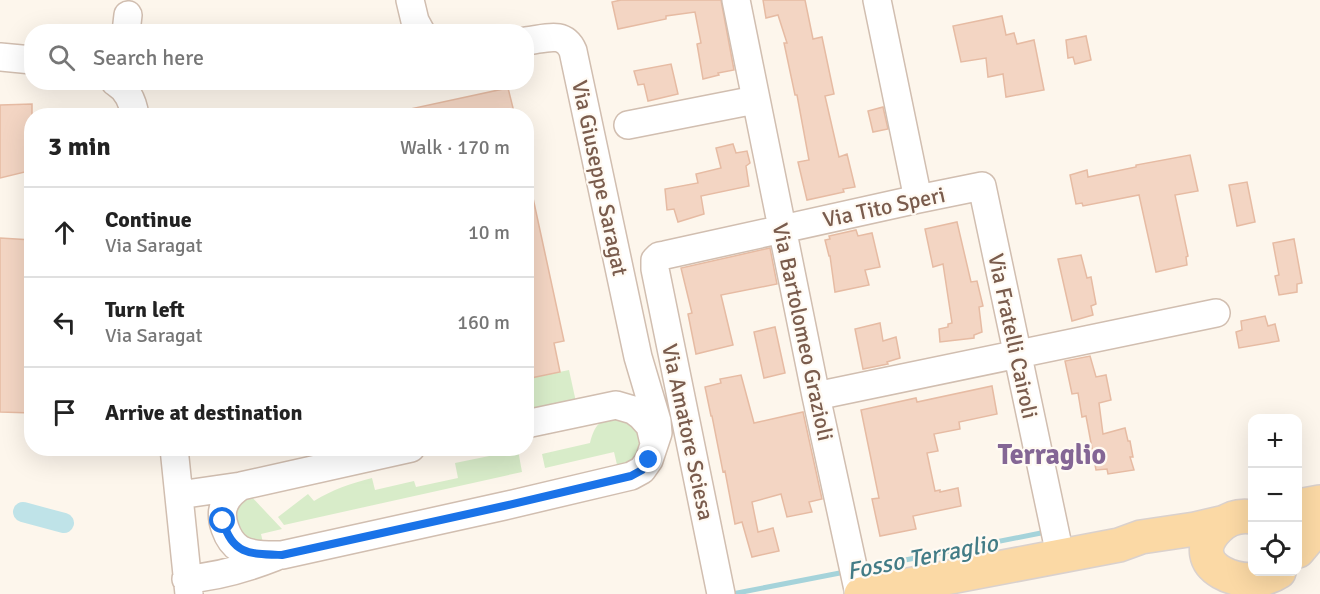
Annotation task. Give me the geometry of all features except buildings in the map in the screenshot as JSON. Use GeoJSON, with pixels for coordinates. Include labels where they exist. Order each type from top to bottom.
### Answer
{"type":"FeatureCollection","features":[{"type":"Feature","properties":{"kind":"main road"},"geometry":{"type":"LineString","coordinates":[[1302,546],[1313,533],[1315,508]]}},
{"type":"Feature","properties":{"kind":"main road"},"geometry":{"type":"LineString","coordinates":[[1119,544],[1141,537],[1195,529],[1245,518]]}},
{"type":"Feature","properties":{"kind":"main road"},"geometry":{"type":"LineString","coordinates":[[1227,586],[1209,565],[1208,547],[1216,530],[1245,518]]}},
{"type":"Feature","properties":{"kind":"main road"},"geometry":{"type":"LineString","coordinates":[[857,584],[928,587],[1057,541],[1119,544],[1165,550],[1194,558],[1227,586],[1245,592],[1258,590],[1276,576]]}},
{"type":"Feature","properties":{"kind":"street"},"geometry":{"type":"LineString","coordinates":[[410,0],[416,24]]}},
{"type":"Feature","properties":{"kind":"street","name":"Via Bartolomeo Grazioli"},"geometry":{"type":"LineString","coordinates":[[736,0],[816,396],[857,584]]}},
{"type":"Feature","properties":{"kind":"street"},"geometry":{"type":"LineString","coordinates":[[877,0],[918,199]]}},
{"type":"Feature","properties":{"kind":"street","name":"Via Giuseppe Saragat"},"geometry":{"type":"LineString","coordinates":[[534,40],[556,37],[567,41],[573,51],[638,357],[657,421],[658,433],[654,447]]}},
{"type":"Feature","properties":{"kind":"street"},"geometry":{"type":"LineString","coordinates":[[0,57],[24,59]]}},
{"type":"Feature","properties":{"kind":"street"},"geometry":{"type":"LineString","coordinates":[[124,90],[133,108]]}},
{"type":"Feature","properties":{"kind":"street"},"geometry":{"type":"LineString","coordinates":[[628,125],[755,100]]}},
{"type":"Feature","properties":{"kind":"street","name":"Via Tito Speri"},"geometry":{"type":"LineString","coordinates":[[655,269],[655,260],[659,256],[982,186]]}},
{"type":"Feature","properties":{"kind":"street","name":"Via Fratelli Cairoli"},"geometry":{"type":"LineString","coordinates":[[982,186],[1057,541]]}},
{"type":"Feature","properties":{"kind":"street","name":"Via Amatore Sciesa"},"geometry":{"type":"LineString","coordinates":[[655,269],[721,594]]}},
{"type":"Feature","properties":{"kind":"street"},"geometry":{"type":"LineString","coordinates":[[816,396],[1216,313]]}},
{"type":"Feature","properties":{"kind":"street"},"geometry":{"type":"LineString","coordinates":[[616,405],[634,386],[638,372],[638,357]]}},
{"type":"Feature","properties":{"kind":"street"},"geometry":{"type":"LineString","coordinates":[[188,586],[199,578],[247,568],[282,555],[631,476],[642,470],[654,447],[650,426],[641,416],[633,410],[616,405],[534,422]]}},
{"type":"Feature","properties":{"kind":"street"},"geometry":{"type":"LineString","coordinates":[[175,456],[188,586]]}},
{"type":"Feature","properties":{"kind":"street"},"geometry":{"type":"LineString","coordinates":[[179,495],[241,486],[378,456]]}},
{"type":"Feature","properties":{"kind":"street"},"geometry":{"type":"LineString","coordinates":[[241,486],[225,503],[223,512],[226,530],[231,541],[240,549],[250,553],[282,555]]}},
{"type":"Feature","properties":{"kind":"green space"},"geometry":{"type":"Polygon","coordinates":[[[569,370],[576,402],[534,411],[534,377],[569,370]]]}},
{"type":"Feature","properties":{"kind":"green space"},"geometry":{"type":"Polygon","coordinates":[[[618,415],[641,429],[641,456],[618,469],[614,452],[545,468],[542,454],[590,443],[599,424],[618,415]]]}},
{"type":"Feature","properties":{"kind":"green space"},"geometry":{"type":"Polygon","coordinates":[[[489,456],[519,456],[522,472],[284,525],[278,517],[308,494],[314,501],[342,487],[372,478],[375,490],[414,481],[416,487],[458,478],[455,463],[489,456]]]}},
{"type":"Feature","properties":{"kind":"green space"},"geometry":{"type":"Polygon","coordinates":[[[248,493],[282,529],[261,534],[264,547],[251,548],[231,527],[237,502],[248,493]]]}},
{"type":"Feature","properties":{"kind":"waterway"},"geometry":{"type":"LineString","coordinates":[[23,512],[64,523]]}},
{"type":"Feature","properties":{"kind":"waterway","name":"Fosso Terraglio"},"geometry":{"type":"LineString","coordinates":[[860,569],[1041,533]]}},
{"type":"Feature","properties":{"kind":"waterway","name":"Fosso Terraglio"},"geometry":{"type":"LineString","coordinates":[[732,594],[845,572]]}},
{"type":"Feature","properties":{"kind":"district","name":"Terraglio"},"geometry":{"type":"Point","coordinates":[1052,455]}},
{"type":"Feature","properties":{"kind":"route"},"geometry":{"type":"LineString","coordinates":[[223,521],[231,541],[240,549],[250,553],[282,555],[631,476],[642,470],[649,460]]}}]}
